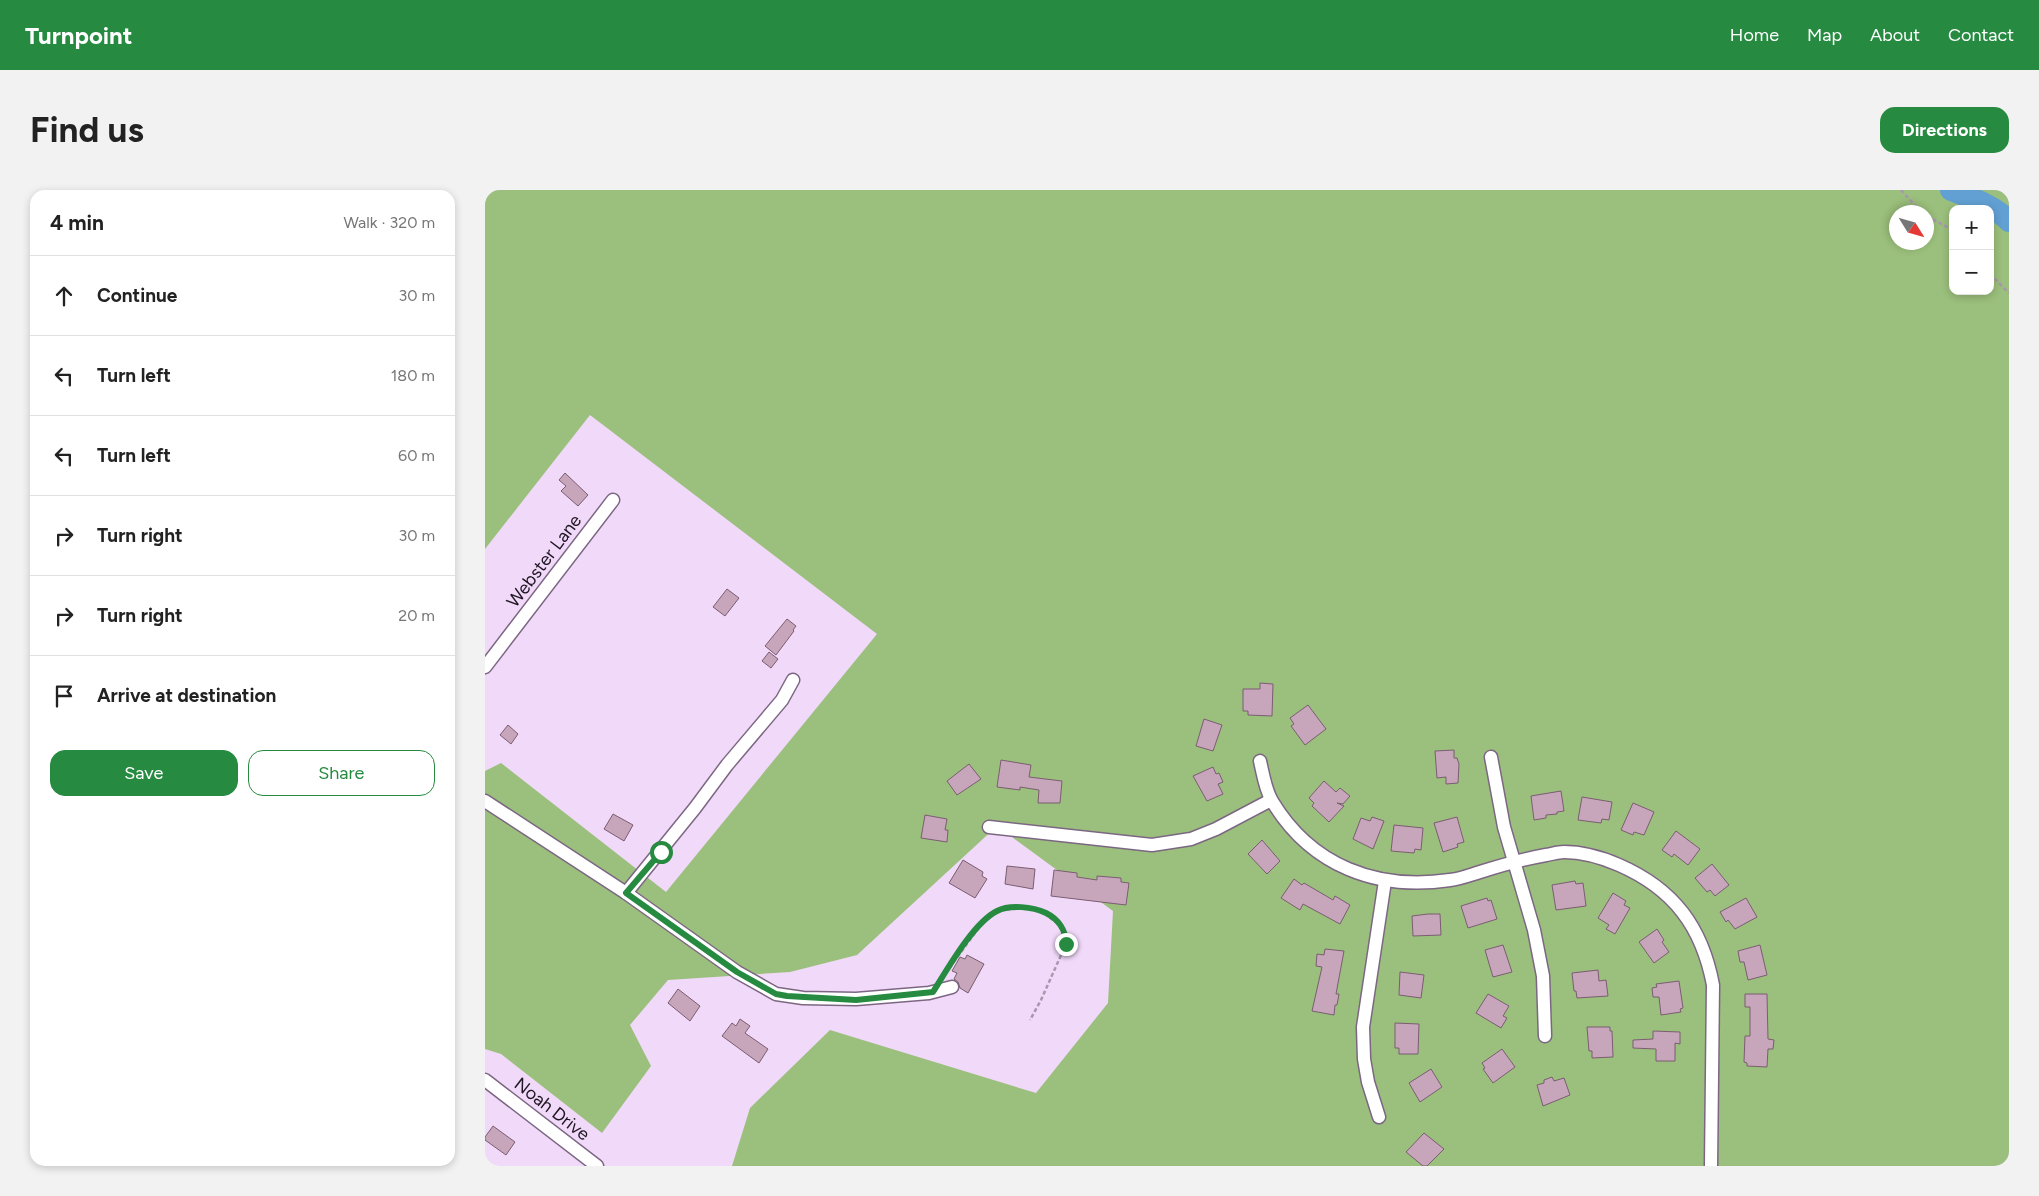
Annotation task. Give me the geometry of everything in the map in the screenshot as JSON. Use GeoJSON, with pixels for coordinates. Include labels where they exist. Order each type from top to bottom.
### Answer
{"type":"FeatureCollection","features":[{"type":"Feature","properties":{"kind":"street","name":"Webster Lane"},"geometry":{"type":"LineString","coordinates":[[485,667],[613,500]]}},
{"type":"Feature","properties":{"kind":"street"},"geometry":{"type":"LineString","coordinates":[[626,893],[695,808],[727,765],[782,700],[793,680]]}},
{"type":"Feature","properties":{"kind":"street"},"geometry":{"type":"LineString","coordinates":[[1491,757],[1502,819],[1534,930],[1543,976],[1545,1036]]}},
{"type":"Feature","properties":{"kind":"street"},"geometry":{"type":"LineString","coordinates":[[1260,761],[1271,800],[1296,832],[1321,855],[1352,871],[1385,881],[1408,884],[1452,880],[1515,861],[1564,852],[1601,858],[1632,871],[1662,890],[1683,912],[1698,934],[1708,959],[1713,985],[1711,1166]]}},
{"type":"Feature","properties":{"kind":"street"},"geometry":{"type":"LineString","coordinates":[[989,827],[1152,845],[1191,839],[1216,829],[1271,800]]}},
{"type":"Feature","properties":{"kind":"street"},"geometry":{"type":"LineString","coordinates":[[485,801],[626,893],[737,972],[776,994],[803,998],[856,1000],[933,992],[953,987]]}},
{"type":"Feature","properties":{"kind":"street"},"geometry":{"type":"LineString","coordinates":[[1379,1117],[1365,1067],[1363,1027],[1385,881]]}},
{"type":"Feature","properties":{"kind":"street","name":"Noah Drive"},"geometry":{"type":"LineString","coordinates":[[485,1080],[597,1166]]}},
{"type":"Feature","properties":{"kind":"path"},"geometry":{"type":"LineString","coordinates":[[1901,190],[1915,205]]}},
{"type":"Feature","properties":{"kind":"path"},"geometry":{"type":"LineString","coordinates":[[1934,220],[1949,229]]}},
{"type":"Feature","properties":{"kind":"path"},"geometry":{"type":"LineString","coordinates":[[1994,278],[2009,293]]}},
{"type":"Feature","properties":{"kind":"path"},"geometry":{"type":"LineString","coordinates":[[933,992],[953,960],[986,918],[998,910],[1011,908],[1028,908],[1044,912],[1062,927],[1066,944],[1030,1020]]}},
{"type":"Feature","properties":{"kind":"green space"},"geometry":{"type":"Polygon","coordinates":[[[485,190],[2009,190],[2009,1166],[732,1166],[750,1108],[830,1030],[1036,1093],[1108,1003],[1113,911],[997,826],[857,955],[790,972],[668,980],[630,1025],[651,1066],[602,1133],[501,1054],[485,1049],[485,771],[501,763],[666,892],[877,634],[590,415],[485,549],[485,190]]]}},
{"type":"Feature","properties":{"kind":"building"},"geometry":{"type":"Polygon","coordinates":[[[565,473],[588,495],[578,506],[561,491],[566,486],[559,480],[565,473]]]}},
{"type":"Feature","properties":{"kind":"building"},"geometry":{"type":"Polygon","coordinates":[[[727,589],[739,598],[725,616],[713,607],[727,589]]]}},
{"type":"Feature","properties":{"kind":"building"},"geometry":{"type":"Polygon","coordinates":[[[787,619],[796,626],[776,655],[765,646],[787,619]]]}},
{"type":"Feature","properties":{"kind":"building"},"geometry":{"type":"Polygon","coordinates":[[[769,652],[778,659],[771,668],[762,661],[769,652]]]}},
{"type":"Feature","properties":{"kind":"building"},"geometry":{"type":"Polygon","coordinates":[[[1260,683],[1273,684],[1272,716],[1248,715],[1248,711],[1243,711],[1243,689],[1260,689],[1260,683]]]}},
{"type":"Feature","properties":{"kind":"building"},"geometry":{"type":"Polygon","coordinates":[[[1308,705],[1326,729],[1305,745],[1291,726],[1294,724],[1290,718],[1308,705]]]}},
{"type":"Feature","properties":{"kind":"building"},"geometry":{"type":"Polygon","coordinates":[[[1204,719],[1222,725],[1213,751],[1196,746],[1204,719]]]}},
{"type":"Feature","properties":{"kind":"building"},"geometry":{"type":"Polygon","coordinates":[[[508,725],[518,734],[511,744],[500,735],[508,725]]]}},
{"type":"Feature","properties":{"kind":"building"},"geometry":{"type":"Polygon","coordinates":[[[1454,750],[1454,758],[1457,758],[1459,764],[1458,783],[1446,784],[1446,777],[1437,778],[1435,751],[1454,750]]]}},
{"type":"Feature","properties":{"kind":"building"},"geometry":{"type":"Polygon","coordinates":[[[1001,760],[1031,765],[1029,777],[1062,781],[1060,803],[1038,803],[1039,790],[1020,787],[1020,790],[997,787],[1001,760]]]}},
{"type":"Feature","properties":{"kind":"building"},"geometry":{"type":"Polygon","coordinates":[[[969,764],[981,779],[957,795],[947,781],[969,764]]]}},
{"type":"Feature","properties":{"kind":"building"},"geometry":{"type":"Polygon","coordinates":[[[1213,767],[1216,774],[1219,773],[1223,782],[1218,784],[1223,794],[1207,801],[1193,776],[1213,767]]]}},
{"type":"Feature","properties":{"kind":"building"},"geometry":{"type":"Polygon","coordinates":[[[1324,781],[1336,792],[1340,788],[1350,796],[1343,804],[1337,803],[1344,806],[1329,822],[1312,806],[1314,803],[1309,798],[1324,781]]]}},
{"type":"Feature","properties":{"kind":"building"},"geometry":{"type":"Polygon","coordinates":[[[1561,791],[1564,811],[1546,815],[1546,818],[1534,820],[1531,796],[1561,791]]]}},
{"type":"Feature","properties":{"kind":"building"},"geometry":{"type":"Polygon","coordinates":[[[1582,797],[1612,802],[1609,820],[1602,819],[1601,823],[1578,820],[1582,797]]]}},
{"type":"Feature","properties":{"kind":"building"},"geometry":{"type":"Polygon","coordinates":[[[1633,803],[1654,812],[1644,835],[1634,832],[1633,835],[1621,830],[1633,803]]]}},
{"type":"Feature","properties":{"kind":"building"},"geometry":{"type":"Polygon","coordinates":[[[613,814],[633,825],[624,841],[604,829],[613,814]]]}},
{"type":"Feature","properties":{"kind":"building"},"geometry":{"type":"Polygon","coordinates":[[[925,815],[947,819],[945,830],[948,830],[947,842],[921,838],[925,815]]]}},
{"type":"Feature","properties":{"kind":"building"},"geometry":{"type":"Polygon","coordinates":[[[1372,817],[1384,821],[1373,849],[1353,839],[1361,818],[1370,821],[1372,817]]]}},
{"type":"Feature","properties":{"kind":"building"},"geometry":{"type":"Polygon","coordinates":[[[1457,817],[1464,842],[1457,844],[1458,847],[1443,852],[1434,823],[1457,817]]]}},
{"type":"Feature","properties":{"kind":"building"},"geometry":{"type":"Polygon","coordinates":[[[1394,825],[1423,828],[1421,850],[1415,849],[1414,853],[1391,851],[1394,825]]]}},
{"type":"Feature","properties":{"kind":"building"},"geometry":{"type":"Polygon","coordinates":[[[1676,831],[1700,849],[1688,865],[1674,854],[1672,857],[1662,850],[1676,831]]]}},
{"type":"Feature","properties":{"kind":"building"},"geometry":{"type":"Polygon","coordinates":[[[1262,840],[1280,861],[1267,874],[1248,854],[1262,840]]]}},
{"type":"Feature","properties":{"kind":"building"},"geometry":{"type":"Polygon","coordinates":[[[963,860],[983,872],[982,876],[987,879],[975,898],[949,883],[963,860]]]}},
{"type":"Feature","properties":{"kind":"building"},"geometry":{"type":"Polygon","coordinates":[[[1712,864],[1729,885],[1715,896],[1710,890],[1707,892],[1695,878],[1712,864]]]}},
{"type":"Feature","properties":{"kind":"building"},"geometry":{"type":"Polygon","coordinates":[[[1007,866],[1035,869],[1033,889],[1005,884],[1007,866]]]}},
{"type":"Feature","properties":{"kind":"building"},"geometry":{"type":"Polygon","coordinates":[[[1054,870],[1077,873],[1077,877],[1097,880],[1097,876],[1121,878],[1121,882],[1129,883],[1126,905],[1051,896],[1054,870]]]}},
{"type":"Feature","properties":{"kind":"building"},"geometry":{"type":"Polygon","coordinates":[[[1294,879],[1333,900],[1335,896],[1350,905],[1340,924],[1303,904],[1300,910],[1281,898],[1294,879]]]}},
{"type":"Feature","properties":{"kind":"building"},"geometry":{"type":"Polygon","coordinates":[[[1575,881],[1576,884],[1583,883],[1586,906],[1556,910],[1552,885],[1575,881]]]}},
{"type":"Feature","properties":{"kind":"building"},"geometry":{"type":"Polygon","coordinates":[[[1613,893],[1626,901],[1624,905],[1630,908],[1615,934],[1606,929],[1609,925],[1598,918],[1613,893]]]}},
{"type":"Feature","properties":{"kind":"building"},"geometry":{"type":"Polygon","coordinates":[[[1487,898],[1488,901],[1491,900],[1497,919],[1468,928],[1461,906],[1487,898]]]}},
{"type":"Feature","properties":{"kind":"building"},"geometry":{"type":"Polygon","coordinates":[[[1746,898],[1757,917],[1735,929],[1728,920],[1726,922],[1720,912],[1746,898]]]}},
{"type":"Feature","properties":{"kind":"building"},"geometry":{"type":"Polygon","coordinates":[[[1440,914],[1441,935],[1413,936],[1412,916],[1440,914]]]}},
{"type":"Feature","properties":{"kind":"building"},"geometry":{"type":"Polygon","coordinates":[[[1657,929],[1664,940],[1662,942],[1669,952],[1654,963],[1639,942],[1657,929]]]}},
{"type":"Feature","properties":{"kind":"building"},"geometry":{"type":"Polygon","coordinates":[[[1503,945],[1512,972],[1493,977],[1485,950],[1503,945]]]}},
{"type":"Feature","properties":{"kind":"building"},"geometry":{"type":"Polygon","coordinates":[[[1760,945],[1767,975],[1748,980],[1744,962],[1740,962],[1738,951],[1760,945]]]}},
{"type":"Feature","properties":{"kind":"building"},"geometry":{"type":"Polygon","coordinates":[[[1325,949],[1344,951],[1336,994],[1339,994],[1334,1015],[1312,1011],[1322,967],[1316,966],[1317,954],[1324,955],[1325,949]]]}},
{"type":"Feature","properties":{"kind":"building"},"geometry":{"type":"Polygon","coordinates":[[[967,955],[984,964],[968,993],[960,988],[958,982],[954,979],[957,973],[952,971],[960,957],[965,959],[967,955]]]}},
{"type":"Feature","properties":{"kind":"building"},"geometry":{"type":"Polygon","coordinates":[[[1598,970],[1599,981],[1606,980],[1608,996],[1577,998],[1576,991],[1574,991],[1572,973],[1598,970]]]}},
{"type":"Feature","properties":{"kind":"building"},"geometry":{"type":"Polygon","coordinates":[[[1400,972],[1424,975],[1421,998],[1399,995],[1400,972]]]}},
{"type":"Feature","properties":{"kind":"building"},"geometry":{"type":"Polygon","coordinates":[[[1679,981],[1683,1008],[1680,1009],[1681,1012],[1661,1015],[1659,997],[1653,997],[1652,988],[1657,987],[1656,984],[1679,981]]]}},
{"type":"Feature","properties":{"kind":"building"},"geometry":{"type":"Polygon","coordinates":[[[678,989],[700,1006],[690,1021],[668,1003],[678,989]]]}},
{"type":"Feature","properties":{"kind":"building"},"geometry":{"type":"Polygon","coordinates":[[[1488,994],[1509,1006],[1503,1016],[1507,1018],[1501,1028],[1476,1013],[1488,994]]]}},
{"type":"Feature","properties":{"kind":"building"},"geometry":{"type":"Polygon","coordinates":[[[1745,994],[1767,994],[1768,1039],[1774,1040],[1773,1049],[1768,1049],[1767,1067],[1747,1066],[1747,1063],[1744,1062],[1745,1036],[1750,1036],[1750,1007],[1745,1007],[1745,994]]]}},
{"type":"Feature","properties":{"kind":"building"},"geometry":{"type":"Polygon","coordinates":[[[740,1019],[750,1026],[745,1033],[768,1049],[759,1063],[722,1036],[732,1023],[736,1026],[740,1019]]]}},
{"type":"Feature","properties":{"kind":"building"},"geometry":{"type":"Polygon","coordinates":[[[1395,1023],[1419,1024],[1418,1054],[1399,1054],[1399,1048],[1395,1048],[1395,1023]]]}},
{"type":"Feature","properties":{"kind":"building"},"geometry":{"type":"Polygon","coordinates":[[[1587,1027],[1610,1027],[1610,1031],[1612,1031],[1613,1057],[1592,1058],[1592,1051],[1589,1051],[1587,1027]]]}},
{"type":"Feature","properties":{"kind":"building"},"geometry":{"type":"Polygon","coordinates":[[[1653,1031],[1680,1032],[1680,1044],[1675,1043],[1675,1061],[1656,1061],[1656,1049],[1633,1048],[1633,1040],[1653,1039],[1653,1031]]]}},
{"type":"Feature","properties":{"kind":"building"},"geometry":{"type":"Polygon","coordinates":[[[1502,1049],[1515,1067],[1493,1083],[1483,1069],[1485,1068],[1482,1063],[1502,1049]]]}},
{"type":"Feature","properties":{"kind":"building"},"geometry":{"type":"Polygon","coordinates":[[[1431,1069],[1442,1087],[1420,1102],[1409,1083],[1431,1069]]]}},
{"type":"Feature","properties":{"kind":"building"},"geometry":{"type":"Polygon","coordinates":[[[1552,1077],[1554,1081],[1564,1078],[1570,1095],[1543,1106],[1537,1085],[1544,1083],[1544,1080],[1552,1077]]]}},
{"type":"Feature","properties":{"kind":"building"},"geometry":{"type":"Polygon","coordinates":[[[493,1126],[515,1142],[506,1155],[485,1140],[493,1126]]]}},
{"type":"Feature","properties":{"kind":"building"},"geometry":{"type":"Polygon","coordinates":[[[1424,1133],[1444,1149],[1427,1166],[1423,1166],[1406,1152],[1424,1133]]]}},
{"type":"Feature","properties":{"kind":"waterway"},"geometry":{"type":"LineString","coordinates":[[1951,190],[1989,206],[2009,221]]}},
{"type":"Feature","properties":{"kind":"route"},"geometry":{"type":"LineString","coordinates":[[661,852],[626,893],[737,972],[776,994],[819,999],[856,1000],[933,992],[953,960],[986,918],[998,910],[1028,908],[1044,912],[1062,927],[1066,944]]}}]}
